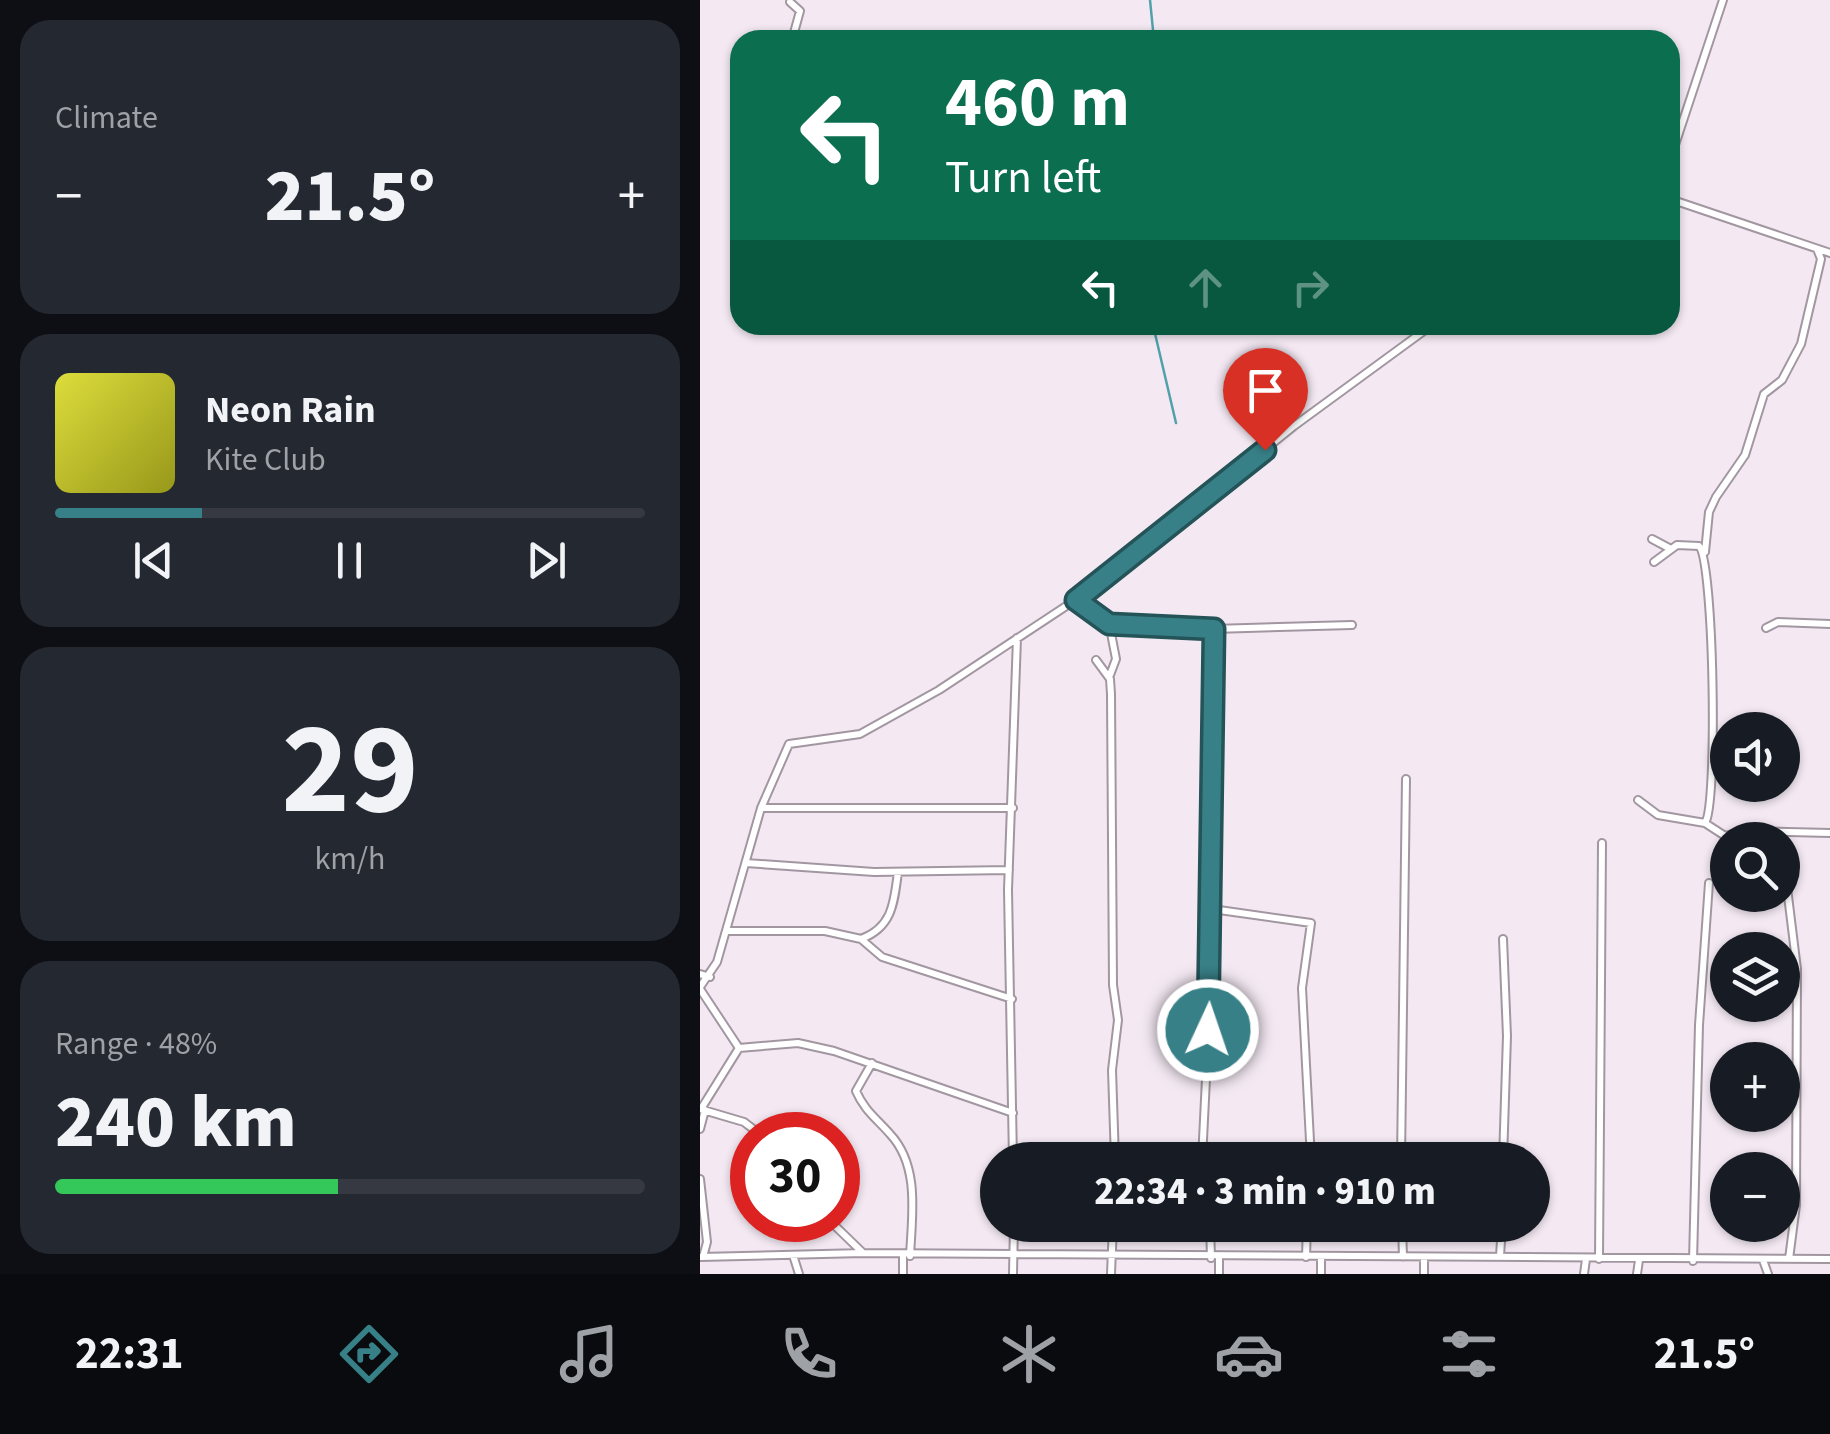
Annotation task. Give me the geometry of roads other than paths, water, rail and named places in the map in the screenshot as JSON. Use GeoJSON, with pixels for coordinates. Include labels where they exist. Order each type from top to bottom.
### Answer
{"type":"FeatureCollection","features":[{"type":"Feature","properties":{"kind":"street"},"geometry":{"type":"LineString","coordinates":[[1680,130],[1723,0]]}},
{"type":"Feature","properties":{"kind":"street"},"geometry":{"type":"LineString","coordinates":[[790,2],[800,11],[795,30]]}},
{"type":"Feature","properties":{"kind":"street"},"geometry":{"type":"LineString","coordinates":[[1680,203],[1830,253]]}},
{"type":"Feature","properties":{"kind":"street"},"geometry":{"type":"LineString","coordinates":[[1705,822],[1712,810],[1713,746],[1712,626],[1705,552],[1709,512],[1746,455],[1764,394],[1782,380],[1801,344],[1821,259],[1817,249]]}},
{"type":"Feature","properties":{"kind":"street"},"geometry":{"type":"LineString","coordinates":[[739,1048],[700,988],[710,977],[728,932],[761,808],[789,744],[831,740],[882,725],[1018,638],[1076,600],[1294,426],[1418,335]]}},
{"type":"Feature","properties":{"kind":"street"},"geometry":{"type":"LineString","coordinates":[[1652,539],[1670,548]]}},
{"type":"Feature","properties":{"kind":"street"},"geometry":{"type":"LineString","coordinates":[[1654,562],[1670,548],[1692,544],[1705,552]]}},
{"type":"Feature","properties":{"kind":"street"},"geometry":{"type":"LineString","coordinates":[[1076,600],[1109,624],[1214,629],[1352,625]]}},
{"type":"Feature","properties":{"kind":"street"},"geometry":{"type":"LineString","coordinates":[[1766,628],[1778,622],[1830,624]]}},
{"type":"Feature","properties":{"kind":"street"},"geometry":{"type":"LineString","coordinates":[[1109,624],[1116,658],[1110,678],[1113,986],[1118,1020],[1112,1070],[1114,1142]]}},
{"type":"Feature","properties":{"kind":"street"},"geometry":{"type":"LineString","coordinates":[[1203,1142],[1212,909],[1214,629]]}},
{"type":"Feature","properties":{"kind":"street"},"geometry":{"type":"LineString","coordinates":[[1013,1142],[1009,870],[1018,638]]}},
{"type":"Feature","properties":{"kind":"street"},"geometry":{"type":"LineString","coordinates":[[1096,660],[1110,678]]}},
{"type":"Feature","properties":{"kind":"street"},"geometry":{"type":"LineString","coordinates":[[1401,1142],[1406,779]]}},
{"type":"Feature","properties":{"kind":"street"},"geometry":{"type":"LineString","coordinates":[[1638,800],[1658,815],[1710,826]]}},
{"type":"Feature","properties":{"kind":"street"},"geometry":{"type":"LineString","coordinates":[[761,808],[1013,808]]}},
{"type":"Feature","properties":{"kind":"street"},"geometry":{"type":"LineString","coordinates":[[1800,837],[1830,833]]}},
{"type":"Feature","properties":{"kind":"street"},"geometry":{"type":"LineString","coordinates":[[1598,1259],[1602,843]]}},
{"type":"Feature","properties":{"kind":"street"},"geometry":{"type":"LineString","coordinates":[[746,864],[898,872],[1009,870]]}},
{"type":"Feature","properties":{"kind":"street"},"geometry":{"type":"LineString","coordinates":[[861,938],[884,927],[898,872]]}},
{"type":"Feature","properties":{"kind":"street"},"geometry":{"type":"LineString","coordinates":[[1693,1261],[1699,1025],[1710,882]]}},
{"type":"Feature","properties":{"kind":"street"},"geometry":{"type":"LineString","coordinates":[[1212,909],[1311,923],[1302,988],[1311,1142]]}},
{"type":"Feature","properties":{"kind":"street"},"geometry":{"type":"LineString","coordinates":[[1789,1259],[1796,1205],[1797,968],[1790,912]]}},
{"type":"Feature","properties":{"kind":"street"},"geometry":{"type":"LineString","coordinates":[[728,932],[826,931],[861,938],[882,957],[1012,1000]]}},
{"type":"Feature","properties":{"kind":"street"},"geometry":{"type":"LineString","coordinates":[[1504,939],[1507,1036],[1504,1142]]}},
{"type":"Feature","properties":{"kind":"street"},"geometry":{"type":"LineString","coordinates":[[700,974],[710,977]]}},
{"type":"Feature","properties":{"kind":"street"},"geometry":{"type":"LineString","coordinates":[[739,1048],[798,1043],[872,1063],[1013,1113]]}},
{"type":"Feature","properties":{"kind":"street"},"geometry":{"type":"LineString","coordinates":[[700,1130],[702,1109],[739,1048]]}},
{"type":"Feature","properties":{"kind":"street"},"geometry":{"type":"LineString","coordinates":[[872,1063],[856,1091],[873,1120],[894,1138],[914,1192],[903,1274]]}},
{"type":"Feature","properties":{"kind":"street"},"geometry":{"type":"LineString","coordinates":[[702,1109],[730,1118]]}},
{"type":"Feature","properties":{"kind":"street"},"geometry":{"type":"LineString","coordinates":[[700,1180],[707,1242],[701,1257],[862,1253],[1830,1259]]}},
{"type":"Feature","properties":{"kind":"street"},"geometry":{"type":"LineString","coordinates":[[851,1242],[862,1253]]}},
{"type":"Feature","properties":{"kind":"street"},"geometry":{"type":"LineString","coordinates":[[1013,1274],[1014,1242]]}},
{"type":"Feature","properties":{"kind":"street"},"geometry":{"type":"LineString","coordinates":[[1112,1274],[1113,1242]]}},
{"type":"Feature","properties":{"kind":"street"},"geometry":{"type":"LineString","coordinates":[[1213,1242],[1219,1274]]}},
{"type":"Feature","properties":{"kind":"street"},"geometry":{"type":"LineString","coordinates":[[1306,1242],[1306,1257]]}},
{"type":"Feature","properties":{"kind":"street"},"geometry":{"type":"LineString","coordinates":[[1403,1242],[1403,1257]]}},
{"type":"Feature","properties":{"kind":"street"},"geometry":{"type":"LineString","coordinates":[[1500,1256],[1501,1242]]}},
{"type":"Feature","properties":{"kind":"street"},"geometry":{"type":"LineString","coordinates":[[793,1255],[799,1274]]}},
{"type":"Feature","properties":{"kind":"street"},"geometry":{"type":"LineString","coordinates":[[1321,1258],[1321,1274]]}},
{"type":"Feature","properties":{"kind":"street"},"geometry":{"type":"LineString","coordinates":[[1424,1258],[1424,1274]]}},
{"type":"Feature","properties":{"kind":"street"},"geometry":{"type":"LineString","coordinates":[[1584,1274],[1586,1259]]}},
{"type":"Feature","properties":{"kind":"street"},"geometry":{"type":"LineString","coordinates":[[1637,1274],[1639,1260]]}},
{"type":"Feature","properties":{"kind":"street"},"geometry":{"type":"LineString","coordinates":[[1762,1260],[1768,1274]]}},
{"type":"Feature","properties":{"kind":"waterway"},"geometry":{"type":"LineString","coordinates":[[1150,0],[1153,30]]}},
{"type":"Feature","properties":{"kind":"waterway"},"geometry":{"type":"LineString","coordinates":[[1155,335],[1176,423]]}}]}
